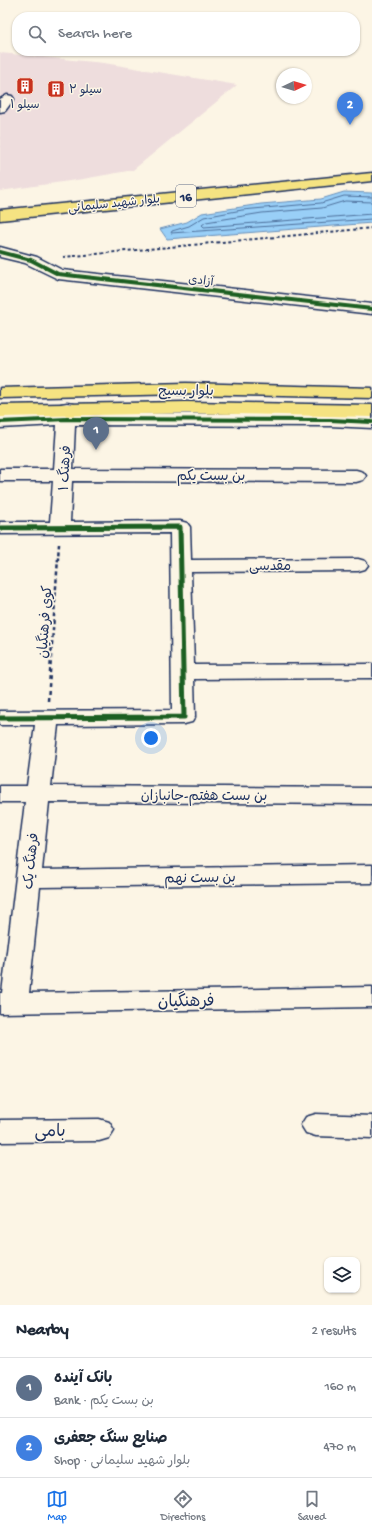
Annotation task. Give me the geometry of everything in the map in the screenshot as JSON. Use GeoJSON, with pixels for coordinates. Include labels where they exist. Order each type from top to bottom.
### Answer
{"type":"FeatureCollection","features":[{"type":"Feature","properties":{"kind":"main road","name":"بلوار شهید سلیمانی"},"geometry":{"type":"LineString","coordinates":[[0,215],[372,177]]}},
{"type":"Feature","properties":{"kind":"main road","name":"بلوار شهید سلیمانی"},"geometry":{"type":"LineString","coordinates":[[0,222],[372,185]]}},
{"type":"Feature","properties":{"kind":"main road","name":"بلوار بسیج"},"geometry":{"type":"LineString","coordinates":[[0,411],[255,390],[372,392]]}},
{"type":"Feature","properties":{"kind":"main road","name":"بلوار بسیج"},"geometry":{"type":"LineString","coordinates":[[0,392],[67,406],[215,407],[372,411]]}},
{"type":"Feature","properties":{"kind":"street","name":"آزادی"},"geometry":{"type":"LineString","coordinates":[[0,252],[31,260],[58,274],[372,309]]}},
{"type":"Feature","properties":{"kind":"street"},"geometry":{"type":"LineString","coordinates":[[0,422],[67,406],[372,422]]}},
{"type":"Feature","properties":{"kind":"street","name":"فرهنگ ۱"},"geometry":{"type":"LineString","coordinates":[[60,528],[65,474],[67,406]]}},
{"type":"Feature","properties":{"kind":"street","name":"بن بست یکم"},"geometry":{"type":"LineString","coordinates":[[0,475],[356,476]]}},
{"type":"Feature","properties":{"kind":"street"},"geometry":{"type":"LineString","coordinates":[[0,528],[180,527],[184,717],[0,718]]}},
{"type":"Feature","properties":{"kind":"street","name":"مقدسی"},"geometry":{"type":"LineString","coordinates":[[181,566],[358,565]]}},
{"type":"Feature","properties":{"kind":"street"},"geometry":{"type":"LineString","coordinates":[[183,672],[372,671]]}},
{"type":"Feature","properties":{"kind":"street","name":"فرهنگ یک"},"geometry":{"type":"LineString","coordinates":[[7,1003],[28,879],[47,718]]}},
{"type":"Feature","properties":{"kind":"street","name":"بن بست هفتم-جانبازان"},"geometry":{"type":"LineString","coordinates":[[0,794],[372,796]]}},
{"type":"Feature","properties":{"kind":"street","name":"بن بست نهم"},"geometry":{"type":"LineString","coordinates":[[28,879],[372,874]]}},
{"type":"Feature","properties":{"kind":"street","name":"فرهنگیان"},"geometry":{"type":"LineString","coordinates":[[7,1003],[372,997]]}},
{"type":"Feature","properties":{"kind":"street"},"geometry":{"type":"LineString","coordinates":[[316,1125],[372,1127]]}},
{"type":"Feature","properties":{"kind":"street","name":"بامی"},"geometry":{"type":"LineString","coordinates":[[0,1131],[99,1130]]}},
{"type":"Feature","properties":{"kind":"path"},"geometry":{"type":"LineString","coordinates":[[31,260],[372,228]]}},
{"type":"Feature","properties":{"kind":"shaded area"},"geometry":{"type":"Polygon","coordinates":[[[0,53],[12,54],[12,56],[31,56],[104,63],[237,85],[133,170],[0,191],[0,53]]]}},
{"type":"Feature","properties":{"kind":"water"},"geometry":{"type":"Polygon","coordinates":[[[344,192],[372,193],[372,223],[167,239],[160,229],[187,222],[202,213],[261,204],[321,199],[344,192]]]}},
{"type":"Feature","properties":{"kind":"cycle path"},"geometry":{"type":"LineString","coordinates":[[0,252],[31,260],[58,274],[372,309]]}},
{"type":"Feature","properties":{"kind":"cycle path"},"geometry":{"type":"LineString","coordinates":[[0,422],[67,419],[330,420],[372,422]]}},
{"type":"Feature","properties":{"kind":"cycle path"},"geometry":{"type":"LineString","coordinates":[[0,528],[180,527],[184,717],[0,718]]}},
{"type":"Feature","properties":{"kind":"place","name":"سیلو ۱"},"geometry":{"type":"Point","coordinates":[25,86]}},
{"type":"Feature","properties":{"kind":"place","name":"سیلو ۲"},"geometry":{"type":"Point","coordinates":[56,89]}},
{"type":"Feature","properties":{"kind":"place","name":"صنایع سنگ جعفری"},"geometry":{"type":"Point","coordinates":[350,125]}},
{"type":"Feature","properties":{"kind":"place","name":"بانک آینده"},"geometry":{"type":"Point","coordinates":[96,450]}}]}
